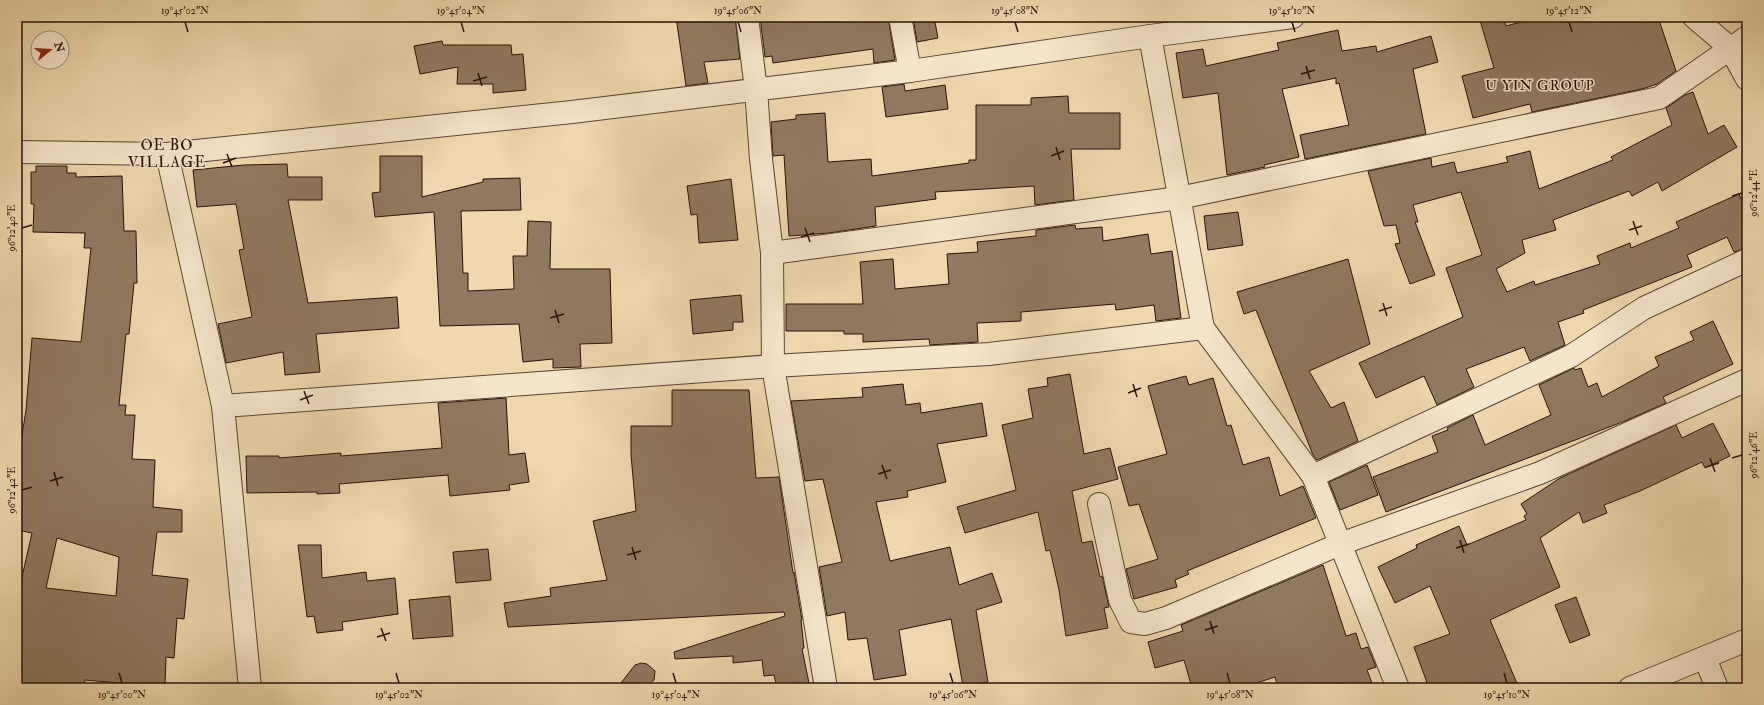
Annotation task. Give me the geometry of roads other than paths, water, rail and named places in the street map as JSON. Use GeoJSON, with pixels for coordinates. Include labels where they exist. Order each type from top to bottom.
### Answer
{"type":"FeatureCollection","features":[{"type":"Feature","properties":{"kind":"street"},"geometry":{"type":"LineString","coordinates":[[747,17],[756,90],[760,159],[772,252],[773,366],[826,688]]}},
{"type":"Feature","properties":{"kind":"street"},"geometry":{"type":"LineString","coordinates":[[900,17],[910,71]]}},
{"type":"Feature","properties":{"kind":"street"},"geometry":{"type":"LineString","coordinates":[[17,152],[167,154],[572,112],[910,71],[1293,17]]}},
{"type":"Feature","properties":{"kind":"street"},"geometry":{"type":"LineString","coordinates":[[1694,17],[1738,42],[1747,79]]}},
{"type":"Feature","properties":{"kind":"street"},"geometry":{"type":"LineString","coordinates":[[1150,36],[1203,328],[1313,476],[1398,688]]}},
{"type":"Feature","properties":{"kind":"street"},"geometry":{"type":"LineString","coordinates":[[772,252],[1179,198],[1659,98],[1738,42]]}},
{"type":"Feature","properties":{"kind":"street"},"geometry":{"type":"LineString","coordinates":[[167,154],[223,406],[250,688]]}},
{"type":"Feature","properties":{"kind":"street"},"geometry":{"type":"LineString","coordinates":[[1313,476],[1571,356],[1644,308],[1747,260]]}},
{"type":"Feature","properties":{"kind":"street"},"geometry":{"type":"LineString","coordinates":[[223,406],[773,366],[989,354],[1203,328]]}},
{"type":"Feature","properties":{"kind":"street"},"geometry":{"type":"LineString","coordinates":[[1099,504],[1120,600],[1131,622],[1145,624],[1166,618],[1340,544],[1540,473],[1747,380]]}},
{"type":"Feature","properties":{"kind":"street"},"geometry":{"type":"LineString","coordinates":[[1630,688],[1747,640]]}},
{"type":"Feature","properties":{"kind":"street"},"geometry":{"type":"LineString","coordinates":[[1705,658],[1717,688]]}},
{"type":"Feature","properties":{"kind":"district","name":"U YIN GROUP"},"geometry":{"type":"Point","coordinates":[1540,85]}},
{"type":"Feature","properties":{"kind":"district","name":"OE BO VILLAGE"},"geometry":{"type":"Point","coordinates":[167,154]}}]}
